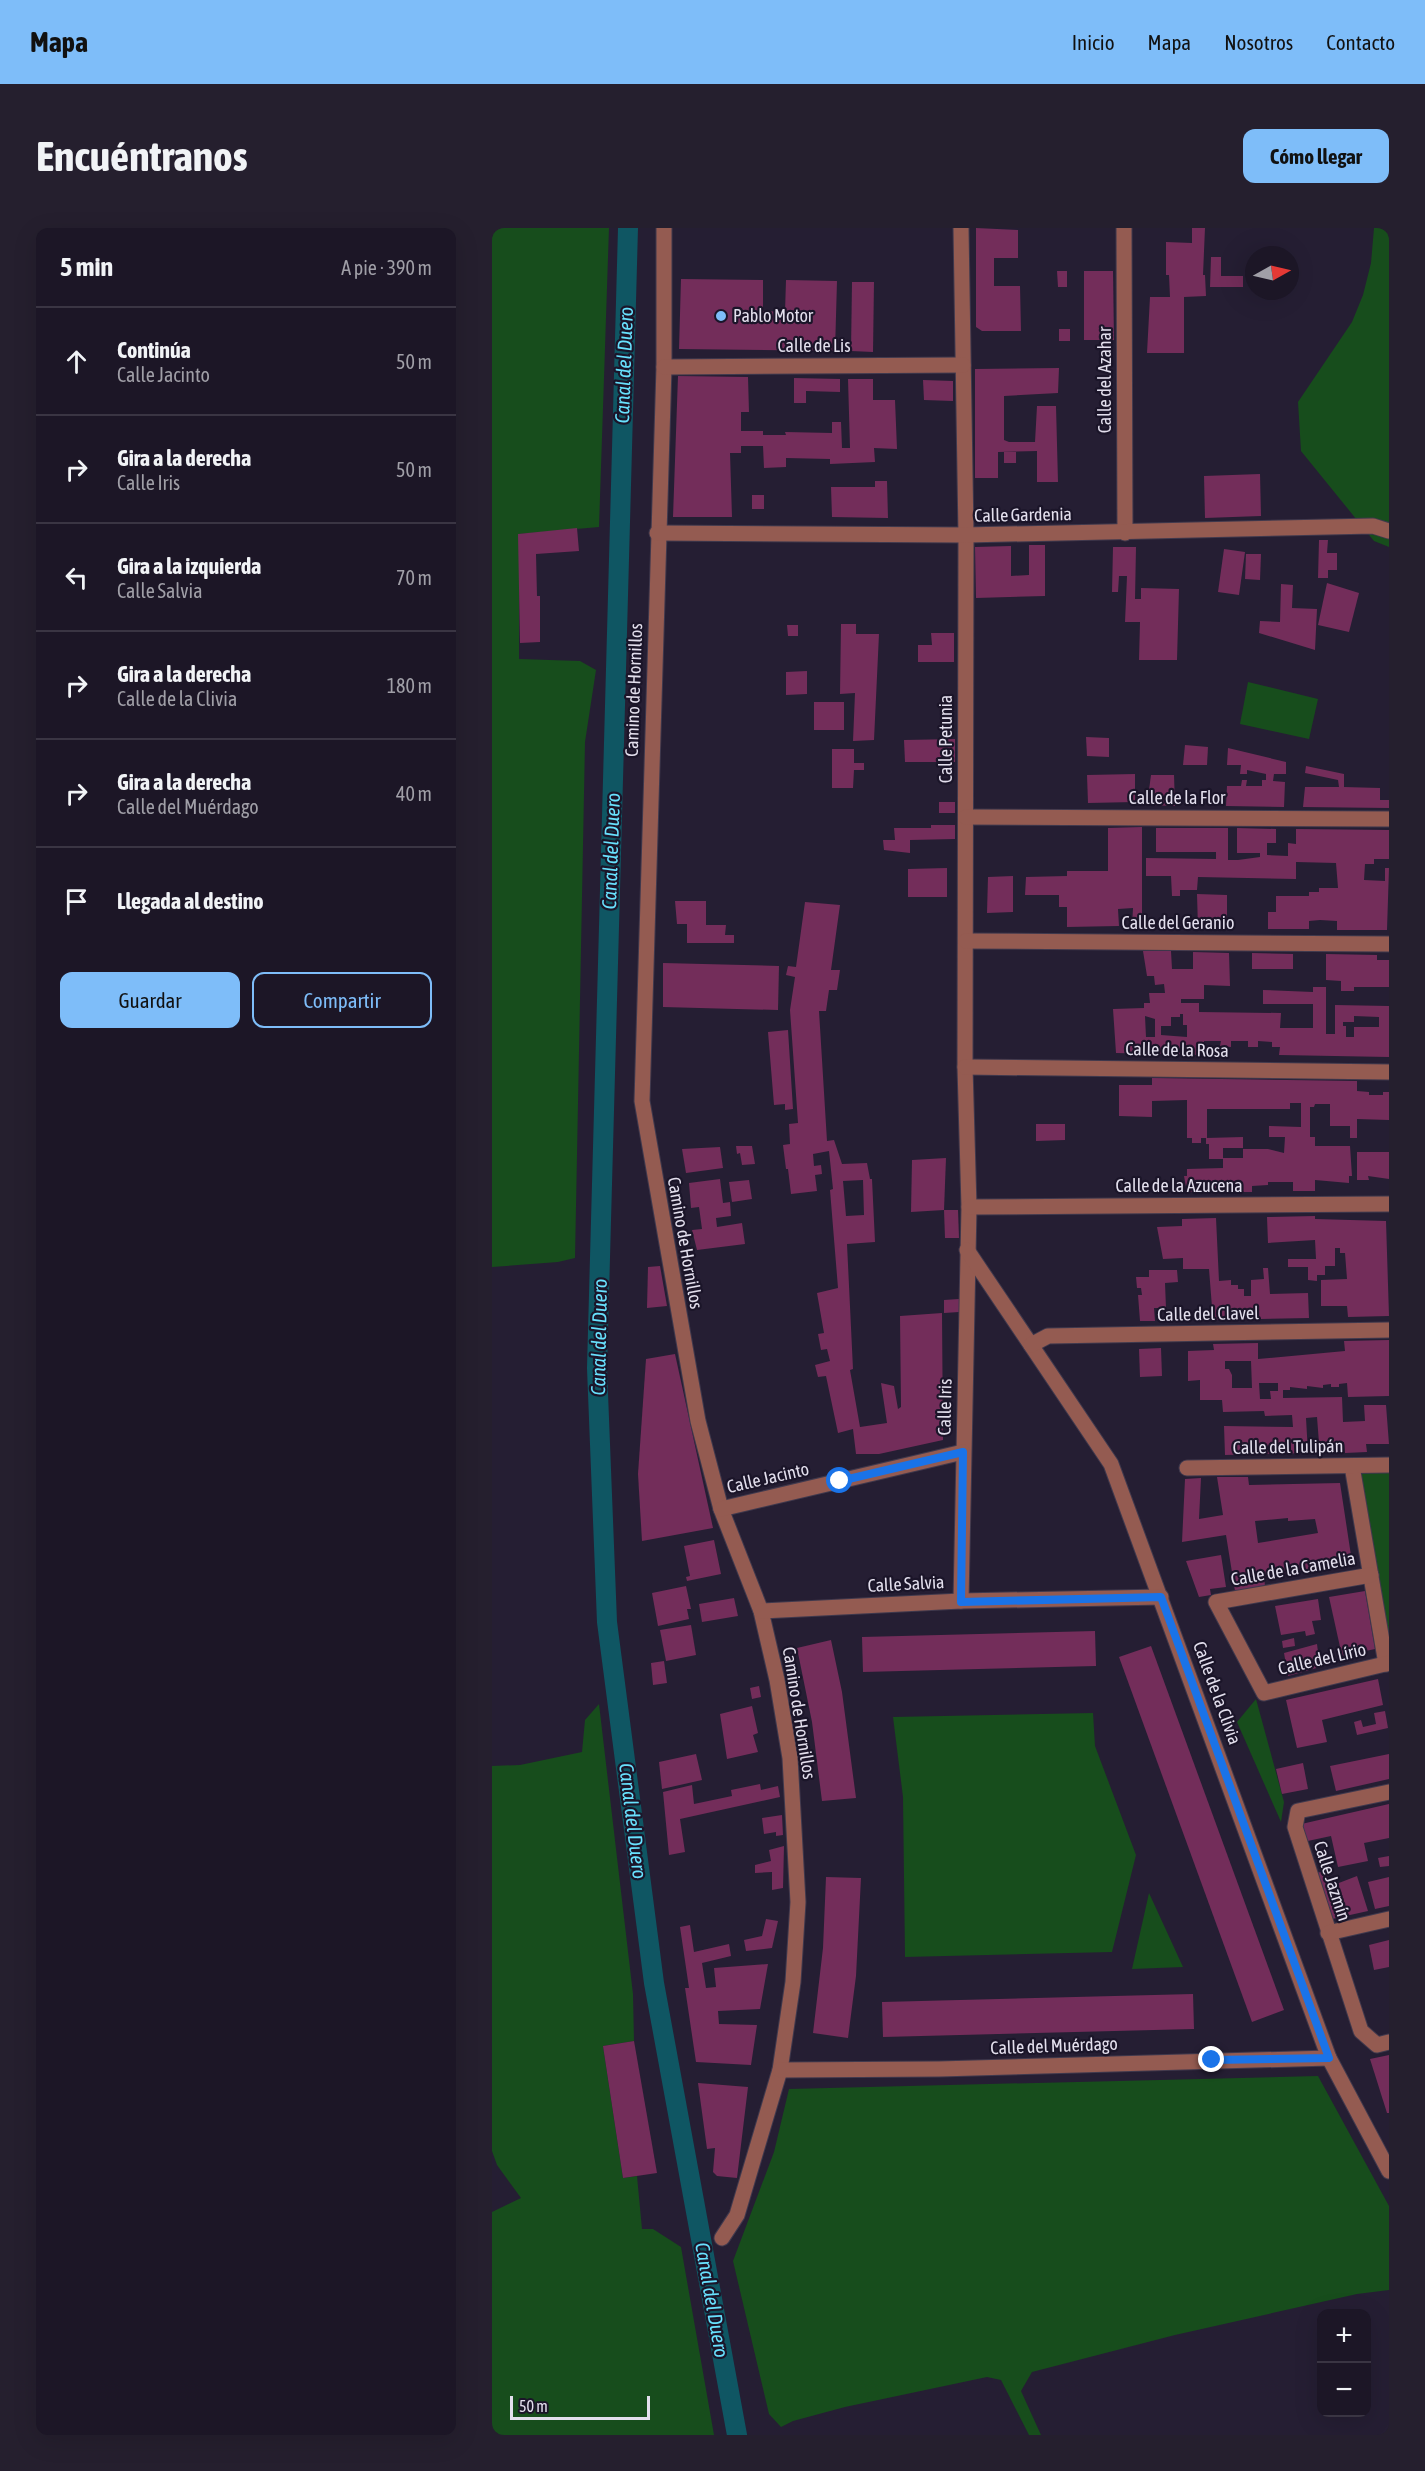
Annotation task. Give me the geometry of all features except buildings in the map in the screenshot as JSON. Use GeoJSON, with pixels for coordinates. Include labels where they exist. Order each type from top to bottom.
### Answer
{"type":"FeatureCollection","features":[{"type":"Feature","properties":{"kind":"street","name":"Camino de Hornillos"},"geometry":{"type":"LineString","coordinates":[[664,228],[664,367],[657,533],[642,1101],[693,1397],[721,1509],[761,1611],[777,1680],[790,1758],[798,1902],[793,1982],[780,2070],[737,2216],[723,2238]]}},
{"type":"Feature","properties":{"kind":"street","name":"Calle Petunia"},"geometry":{"type":"LineString","coordinates":[[961,228],[966,536],[965,1067],[969,1207],[967,1250]]}},
{"type":"Feature","properties":{"kind":"street","name":"Calle del Azahar"},"geometry":{"type":"LineString","coordinates":[[1124,228],[1125,533]]}},
{"type":"Feature","properties":{"kind":"street","name":"Calle de Lis"},"geometry":{"type":"LineString","coordinates":[[664,367],[963,365]]}},
{"type":"Feature","properties":{"kind":"street","name":"Calle Gardenia"},"geometry":{"type":"LineString","coordinates":[[657,533],[966,536],[1373,526],[1389,531]]}},
{"type":"Feature","properties":{"kind":"street","name":"Calle de la Flor"},"geometry":{"type":"LineString","coordinates":[[966,817],[1389,819]]}},
{"type":"Feature","properties":{"kind":"street","name":"Calle del Geranio"},"geometry":{"type":"LineString","coordinates":[[966,941],[1389,944]]}},
{"type":"Feature","properties":{"kind":"street","name":"Calle de la Rosa"},"geometry":{"type":"LineString","coordinates":[[965,1067],[1389,1072]]}},
{"type":"Feature","properties":{"kind":"street","name":"Calle de la Azucena"},"geometry":{"type":"LineString","coordinates":[[969,1207],[1389,1204]]}},
{"type":"Feature","properties":{"kind":"street","name":"Calle de la Clivia"},"geometry":{"type":"LineString","coordinates":[[967,1250],[1111,1464],[1329,2058],[1389,2171]]}},
{"type":"Feature","properties":{"kind":"street","name":"Calle Iris"},"geometry":{"type":"LineString","coordinates":[[961,1602],[967,1250]]}},
{"type":"Feature","properties":{"kind":"street","name":"Calle del Clavel"},"geometry":{"type":"LineString","coordinates":[[1031,1345],[1048,1336],[1389,1330]]}},
{"type":"Feature","properties":{"kind":"street","name":"Calle Jacinto"},"geometry":{"type":"LineString","coordinates":[[721,1509],[963,1452]]}},
{"type":"Feature","properties":{"kind":"street"},"geometry":{"type":"LineString","coordinates":[[1352,1466],[1388,1663]]}},
{"type":"Feature","properties":{"kind":"street","name":"Calle del Tulipán"},"geometry":{"type":"LineString","coordinates":[[1187,1468],[1389,1466]]}},
{"type":"Feature","properties":{"kind":"street","name":"Calle de la Camelia"},"geometry":{"type":"LineString","coordinates":[[1263,1693],[1216,1602],[1371,1575]]}},
{"type":"Feature","properties":{"kind":"street","name":"Calle Salvia"},"geometry":{"type":"LineString","coordinates":[[761,1611],[961,1602],[1161,1597]]}},
{"type":"Feature","properties":{"kind":"street","name":"Calle del Lírio"},"geometry":{"type":"LineString","coordinates":[[1263,1693],[1388,1663]]}},
{"type":"Feature","properties":{"kind":"street","name":"Calle Jazmín"},"geometry":{"type":"LineString","coordinates":[[1383,2043],[1361,2031],[1294,1827],[1298,1811],[1389,1792]]}},
{"type":"Feature","properties":{"kind":"street"},"geometry":{"type":"LineString","coordinates":[[1328,1933],[1389,1919]]}},
{"type":"Feature","properties":{"kind":"street","name":"Calle del Muérdago"},"geometry":{"type":"LineString","coordinates":[[780,2070],[963,2068],[1329,2058]]}},
{"type":"Feature","properties":{"kind":"green space"},"geometry":{"type":"Polygon","coordinates":[[[492,228],[609,228],[599,527],[519,534],[519,659],[580,661],[596,670],[585,742],[575,1258],[558,1262],[492,1267],[492,228]]]}},
{"type":"Feature","properties":{"kind":"green space"},"geometry":{"type":"Polygon","coordinates":[[[1374,228],[1389,228],[1389,547],[1374,541],[1301,451],[1298,402],[1352,322],[1363,295],[1371,263],[1374,228]]]}},
{"type":"Feature","properties":{"kind":"green space"},"geometry":{"type":"Polygon","coordinates":[[[1248,682],[1318,699],[1309,739],[1240,724],[1248,682]]]}},
{"type":"Feature","properties":{"kind":"green space"},"geometry":{"type":"Polygon","coordinates":[[[1389,1465],[1389,1663],[1352,1466],[1389,1465]]]}},
{"type":"Feature","properties":{"kind":"green space"},"geometry":{"type":"Polygon","coordinates":[[[1256,1699],[1284,1802],[1281,1822],[1237,1722],[1256,1699]]]}},
{"type":"Feature","properties":{"kind":"green space"},"geometry":{"type":"Polygon","coordinates":[[[599,1704],[633,1994],[634,2041],[603,2046],[623,2178],[637,2176],[642,2229],[653,2229],[681,2247],[714,2435],[492,2435],[492,2212],[521,2198],[497,2165],[492,2151],[492,1766],[520,1765],[582,1752],[585,1720],[599,1704]]]}},
{"type":"Feature","properties":{"kind":"green space"},"geometry":{"type":"Polygon","coordinates":[[[1093,1713],[1095,1746],[1136,1855],[1112,1952],[905,1957],[903,1797],[893,1717],[1093,1713]]]}},
{"type":"Feature","properties":{"kind":"green space"},"geometry":{"type":"Polygon","coordinates":[[[1149,1893],[1183,1967],[1132,1969],[1149,1893]]]}},
{"type":"Feature","properties":{"kind":"green space"},"geometry":{"type":"Polygon","coordinates":[[[1318,2076],[1389,2206],[1389,2290],[1357,2294],[1175,2335],[1032,2372],[1021,2391],[1041,2435],[1029,2435],[1001,2380],[987,2377],[845,2407],[793,2421],[781,2427],[769,2414],[733,2261],[774,2152],[789,2089],[1318,2076]]]}},
{"type":"Feature","properties":{"kind":"waterway","name":"Canal del Duero"},"geometry":{"type":"LineString","coordinates":[[628,228],[597,1368],[607,1622],[654,1983],[737,2435]]}},
{"type":"Feature","properties":{"kind":"place","name":"Pablo Motor"},"geometry":{"type":"Point","coordinates":[721,316]}},
{"type":"Feature","properties":{"kind":"route"},"geometry":{"type":"LineString","coordinates":[[840,1481],[963,1452],[961,1602],[1161,1597],[1329,2058],[1212,2060]]}}]}
